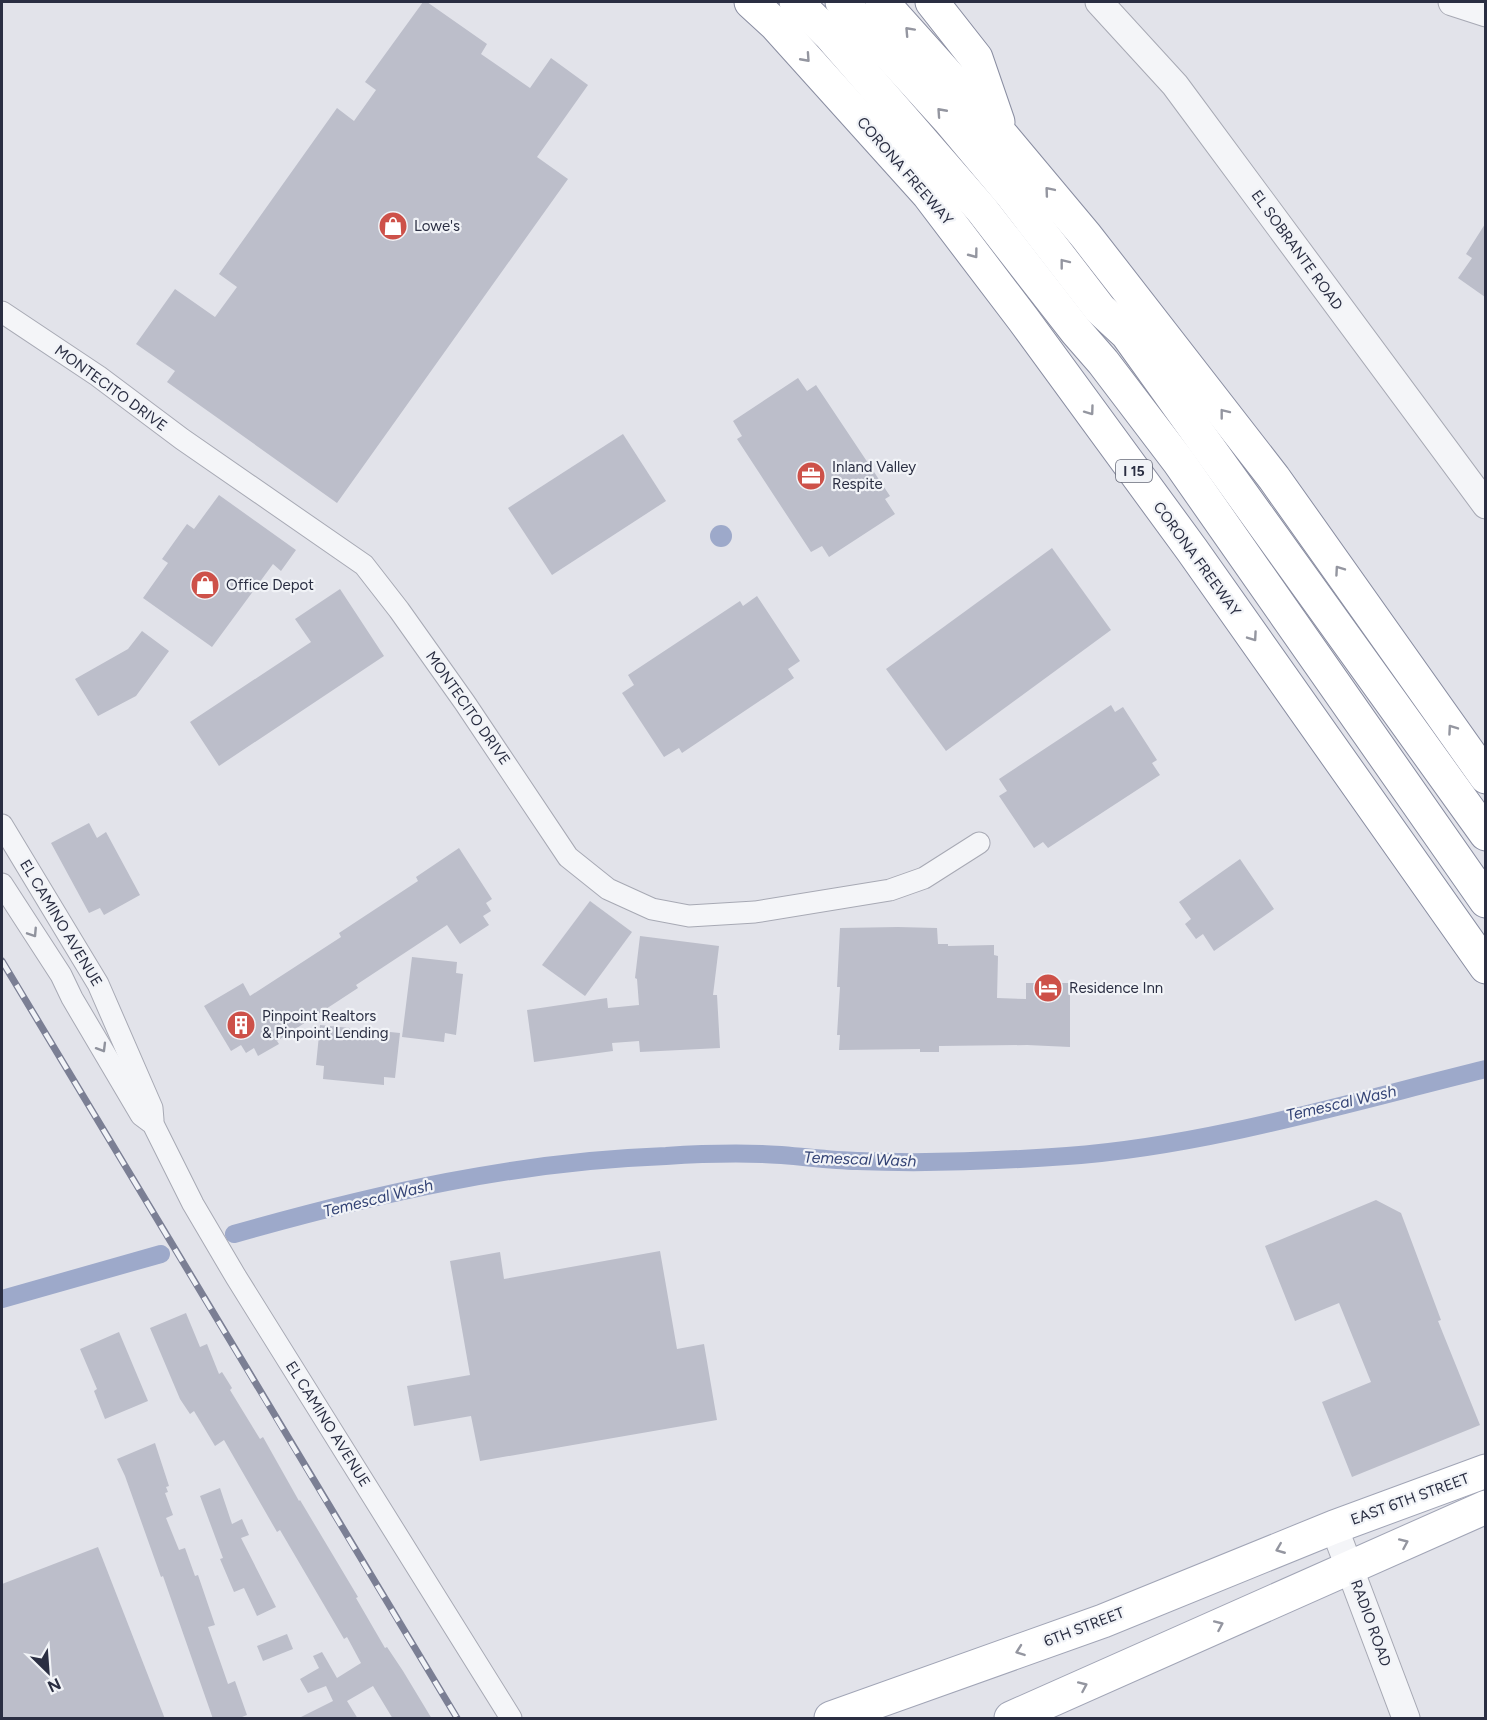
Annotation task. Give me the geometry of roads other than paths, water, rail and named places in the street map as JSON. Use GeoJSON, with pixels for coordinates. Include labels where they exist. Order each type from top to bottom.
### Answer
{"type":"FeatureCollection","features":[{"type":"Feature","properties":{"kind":"main road"},"geometry":{"type":"LineString","coordinates":[[724,2],[786,13],[830,35],[982,210],[1179,462],[1485,901]]}},
{"type":"Feature","properties":{"kind":"main road","name":"CORONA FREEWAY"},"geometry":{"type":"LineString","coordinates":[[750,2],[786,13],[928,194],[1199,560],[1485,967]]}},
{"type":"Feature","properties":{"kind":"main road"},"geometry":{"type":"LineString","coordinates":[[842,2],[949,120],[998,178],[1100,309],[1127,334],[1485,834]]}},
{"type":"Feature","properties":{"kind":"main road"},"geometry":{"type":"LineString","coordinates":[[882,2],[1004,138],[1086,236],[1274,478],[1485,777]]}},
{"type":"Feature","properties":{"kind":"main road"},"geometry":{"type":"LineString","coordinates":[[932,2],[976,58],[1004,138]]}},
{"type":"Feature","properties":{"kind":"main road"},"geometry":{"type":"LineString","coordinates":[[1100,309],[1116,344],[1129,363],[1485,867]]}},
{"type":"Feature","properties":{"kind":"main road"},"geometry":{"type":"LineString","coordinates":[[1076,331],[1093,367],[1485,935]]}},
{"type":"Feature","properties":{"kind":"main road","name":"EAST 6TH STREET"},"geometry":{"type":"LineString","coordinates":[[1334,1527],[1485,1471]]}},
{"type":"Feature","properties":{"kind":"main road"},"geometry":{"type":"LineString","coordinates":[[1012,1718],[1485,1507]]}},
{"type":"Feature","properties":{"kind":"main road","name":"6TH STREET"},"geometry":{"type":"LineString","coordinates":[[831,1719],[1122,1613],[1334,1527]]}},
{"type":"Feature","properties":{"kind":"street","name":"EL SOBRANTE ROAD"},"geometry":{"type":"LineString","coordinates":[[1099,2],[1175,85],[1485,505]]}},
{"type":"Feature","properties":{"kind":"street"},"geometry":{"type":"LineString","coordinates":[[1452,2],[1485,13]]}},
{"type":"Feature","properties":{"kind":"street","name":"MONTECITO DRIVE"},"geometry":{"type":"LineString","coordinates":[[2,312],[98,376],[182,439],[364,565],[399,610],[492,742],[568,857],[608,889],[652,909],[689,916],[755,912],[890,890],[924,878],[979,843]]}},
{"type":"Feature","properties":{"kind":"street","name":"EL CAMINO AVENUE"},"geometry":{"type":"LineString","coordinates":[[2,825],[98,984],[152,1108],[153,1124],[193,1204],[511,1719]]}},
{"type":"Feature","properties":{"kind":"street","name":"EL CAMINO AVENUE"},"geometry":{"type":"LineString","coordinates":[[2,884],[61,975],[72,998],[141,1115],[153,1124]]}},
{"type":"Feature","properties":{"kind":"street","name":"RADIO ROAD"},"geometry":{"type":"LineString","coordinates":[[1334,1527],[1406,1719]]}},
{"type":"Feature","properties":{"kind":"water"},"geometry":{"type":"Polygon","coordinates":[[[717,525],[725,525],[732,532],[732,540],[725,547],[717,547],[710,540],[710,532],[717,525]]]}},
{"type":"Feature","properties":{"kind":"waterway","name":"Temescal Wash"},"geometry":{"type":"LineString","coordinates":[[234,1234],[340,1206],[447,1182],[501,1172],[611,1159],[750,1154],[833,1160],[936,1162],[1041,1158],[1119,1151],[1225,1133],[1486,1069]]}},
{"type":"Feature","properties":{"kind":"waterway","name":"Temescal Wash"},"geometry":{"type":"LineString","coordinates":[[2,1299],[161,1254]]}},
{"type":"Feature","properties":{"kind":"railway"},"geometry":{"type":"LineString","coordinates":[[2,961],[457,1718]]}},
{"type":"Feature","properties":{"kind":"place","name":"Lowe's"},"geometry":{"type":"Point","coordinates":[393,226]}},
{"type":"Feature","properties":{"kind":"place","name":"Inland Valley Respite"},"geometry":{"type":"Point","coordinates":[811,476]}},
{"type":"Feature","properties":{"kind":"place","name":"Office Depot"},"geometry":{"type":"Point","coordinates":[205,585]}},
{"type":"Feature","properties":{"kind":"place","name":"Residence Inn"},"geometry":{"type":"Point","coordinates":[1048,988]}},
{"type":"Feature","properties":{"kind":"place","name":"Pinpoint Realtors & Pinpoint Lending"},"geometry":{"type":"Point","coordinates":[241,1025]}}]}
